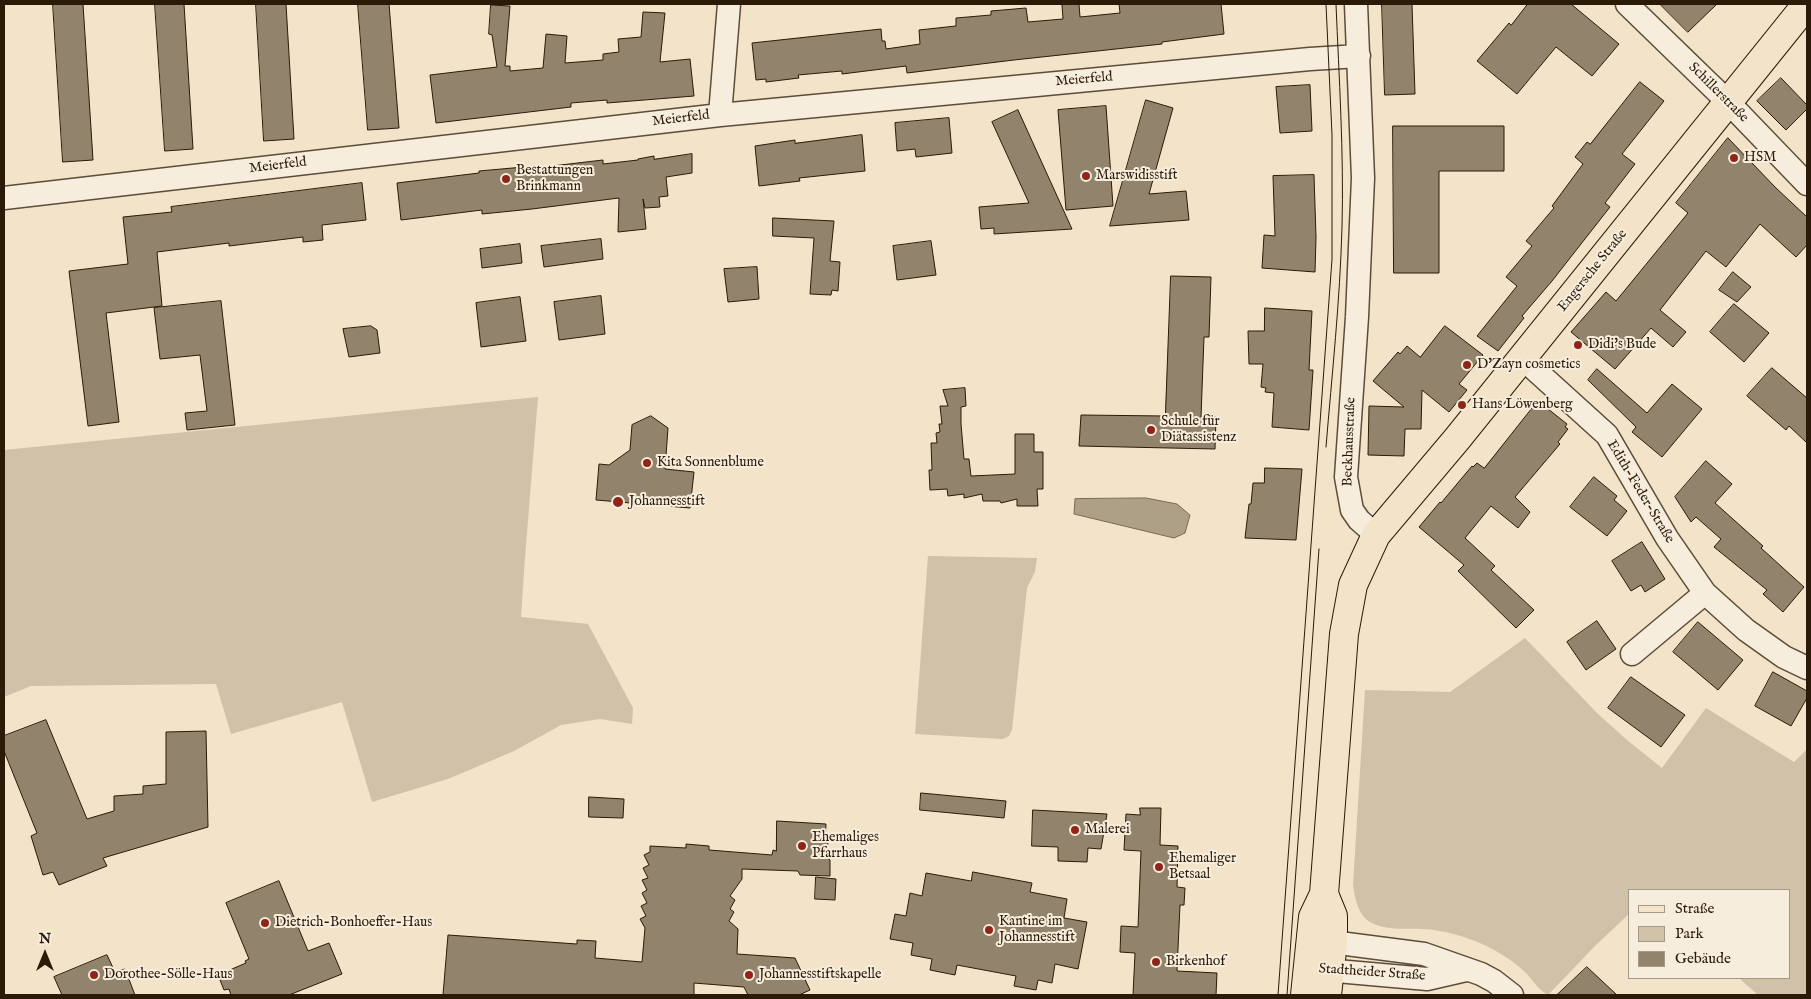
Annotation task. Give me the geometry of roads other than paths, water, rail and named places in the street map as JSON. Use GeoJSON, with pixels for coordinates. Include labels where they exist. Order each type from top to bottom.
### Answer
{"type":"FeatureCollection","features":[{"type":"Feature","properties":{"kind":"main road","name":"Engersche Straße"},"geometry":{"type":"LineString","coordinates":[[1376,535],[1729,103],[1807,4]]}},
{"type":"Feature","properties":{"kind":"main road"},"geometry":{"type":"LineString","coordinates":[[1305,995],[1322,978],[1322,940],[1333,916],[1324,894],[1344,634],[1353,584],[1376,535]]}},
{"type":"Feature","properties":{"kind":"street"},"geometry":{"type":"LineString","coordinates":[[720,115],[729,4]]}},
{"type":"Feature","properties":{"kind":"street","name":"Beckhausstraße"},"geometry":{"type":"LineString","coordinates":[[1356,4],[1362,132],[1362,227],[1346,477],[1349,501],[1354,515],[1376,535]]}},
{"type":"Feature","properties":{"kind":"street","name":"Schillerstraße"},"geometry":{"type":"LineString","coordinates":[[1628,4],[1729,103],[1807,184]]}},
{"type":"Feature","properties":{"kind":"street","name":"Meierfeld"},"geometry":{"type":"LineString","coordinates":[[4,198],[720,115],[1310,59],[1359,56]]}},
{"type":"Feature","properties":{"kind":"street","name":"Edith-Feder-Straße"},"geometry":{"type":"LineString","coordinates":[[1522,358],[1606,435],[1667,538],[1705,593],[1746,630],[1784,657],[1807,668]]}},
{"type":"Feature","properties":{"kind":"street"},"geometry":{"type":"LineString","coordinates":[[1632,654],[1705,593]]}},
{"type":"Feature","properties":{"kind":"street","name":"Stadtheider Straße"},"geometry":{"type":"LineString","coordinates":[[1322,940],[1424,954],[1480,974],[1494,981],[1512,995]]}},
{"type":"Feature","properties":{"kind":"street","name":"Stadtheider Straße"},"geometry":{"type":"LineString","coordinates":[[1322,978],[1427,979],[1466,970]]}},
{"type":"Feature","properties":{"kind":"tram line"},"geometry":{"type":"LineString","coordinates":[[1278,995],[1332,259],[1332,135],[1326,4]]}},
{"type":"Feature","properties":{"kind":"tram line"},"geometry":{"type":"LineString","coordinates":[[1326,447],[1338,310],[1342,227],[1342,143],[1336,4]]}},
{"type":"Feature","properties":{"kind":"tram line"},"geometry":{"type":"LineString","coordinates":[[1287,995],[1319,549]]}},
{"type":"Feature","properties":{"kind":"place","name":"HSM"},"geometry":{"type":"Point","coordinates":[1734,158]}},
{"type":"Feature","properties":{"kind":"place","name":"Marswidisstift"},"geometry":{"type":"Point","coordinates":[1086,176]}},
{"type":"Feature","properties":{"kind":"place","name":"Bestattungen Brinkmann"},"geometry":{"type":"Point","coordinates":[506,179]}},
{"type":"Feature","properties":{"kind":"place","name":"Didi's Bude"},"geometry":{"type":"Point","coordinates":[1578,345]}},
{"type":"Feature","properties":{"kind":"place","name":"D'Zayn cosmetics"},"geometry":{"type":"Point","coordinates":[1467,365]}},
{"type":"Feature","properties":{"kind":"place","name":"Hans Löwenberg"},"geometry":{"type":"Point","coordinates":[1462,405]}},
{"type":"Feature","properties":{"kind":"place","name":"Schule für Diätassistenz"},"geometry":{"type":"Point","coordinates":[1151,430]}},
{"type":"Feature","properties":{"kind":"place","name":"Kita Sonnenblume"},"geometry":{"type":"Point","coordinates":[647,463]}},
{"type":"Feature","properties":{"kind":"place","name":"Johannesstift"},"geometry":{"type":"Point","coordinates":[618,502]}},
{"type":"Feature","properties":{"kind":"place","name":"Malerei"},"geometry":{"type":"Point","coordinates":[1075,830]}},
{"type":"Feature","properties":{"kind":"place","name":"Ehemaliges Pfarrhaus"},"geometry":{"type":"Point","coordinates":[802,846]}},
{"type":"Feature","properties":{"kind":"place","name":"Ehemaliger Betsaal"},"geometry":{"type":"Point","coordinates":[1159,867]}},
{"type":"Feature","properties":{"kind":"place","name":"Dietrich-Bonhoeffer-Haus"},"geometry":{"type":"Point","coordinates":[265,923]}},
{"type":"Feature","properties":{"kind":"place","name":"Kantine im Johannesstift"},"geometry":{"type":"Point","coordinates":[989,930]}},
{"type":"Feature","properties":{"kind":"place","name":"Birkenhof"},"geometry":{"type":"Point","coordinates":[1156,962]}},
{"type":"Feature","properties":{"kind":"place","name":"Dorothee-Sölle-Haus"},"geometry":{"type":"Point","coordinates":[94,975]}},
{"type":"Feature","properties":{"kind":"place","name":"Johannesstiftskapelle"},"geometry":{"type":"Point","coordinates":[749,975]}}]}
